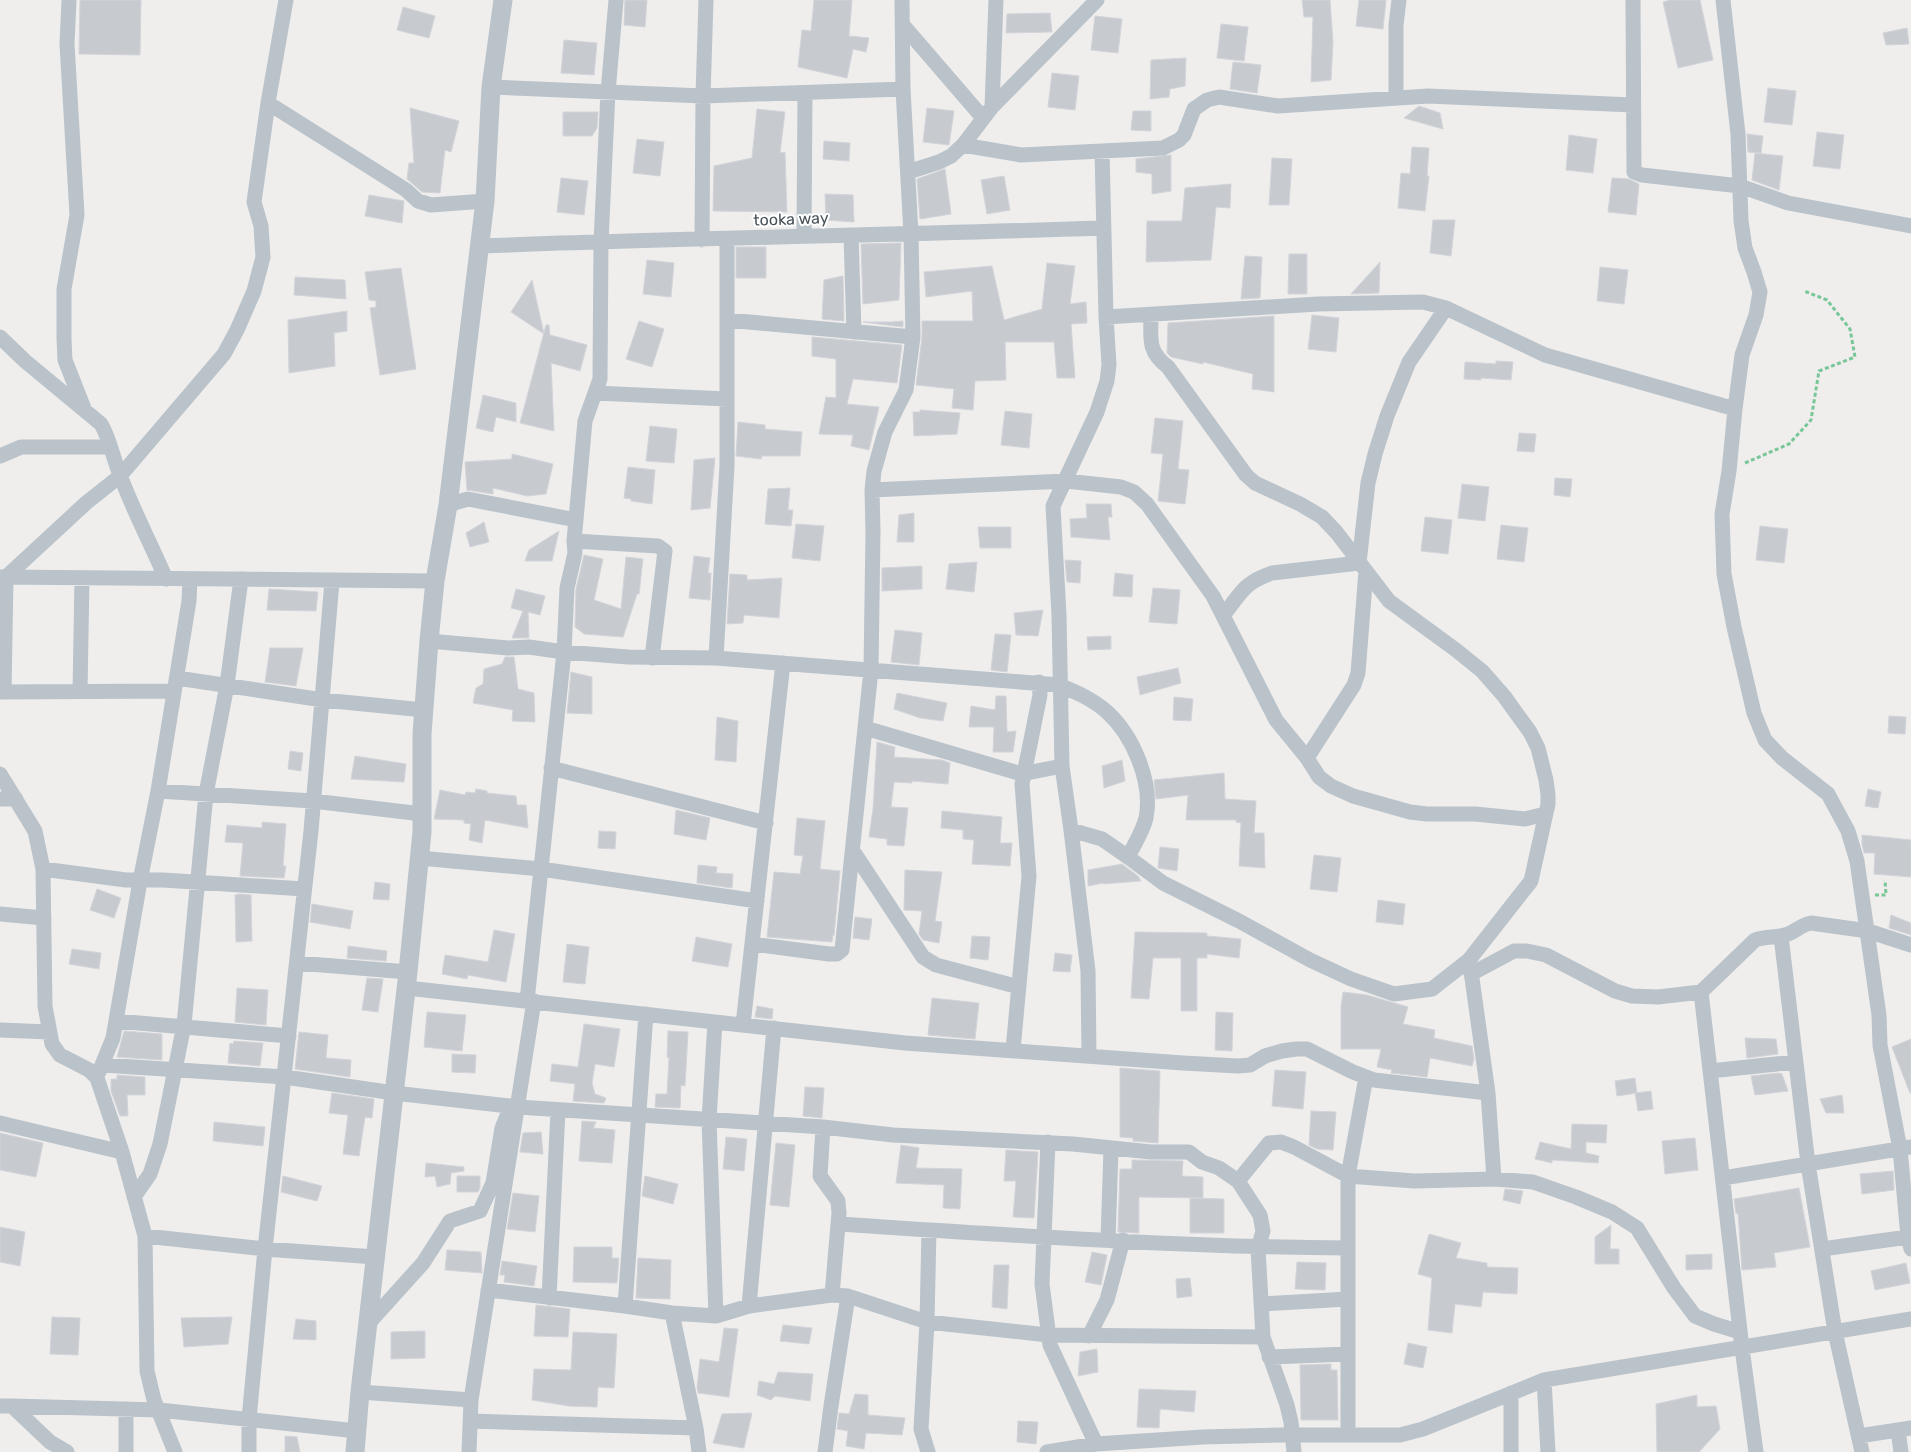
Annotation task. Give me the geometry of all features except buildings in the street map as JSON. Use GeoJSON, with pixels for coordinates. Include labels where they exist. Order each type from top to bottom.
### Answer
{"type":"FeatureCollection","features":[{"type":"Feature","properties":{"kind":"street"},"geometry":{"type":"LineString","coordinates":[[69,0],[67,44],[77,216],[64,289],[64,339],[66,360],[85,411]]}},
{"type":"Feature","properties":{"kind":"street"},"geometry":{"type":"LineString","coordinates":[[286,0],[268,102],[254,202],[261,226],[263,258],[254,291],[224,354],[120,476],[86,503],[3,577],[2,692],[80,692],[176,685],[227,685],[323,700],[424,710]]}},
{"type":"Feature","properties":{"kind":"street"},"geometry":{"type":"LineString","coordinates":[[355,1452],[419,858],[422,814],[424,710],[435,581],[448,505],[480,246],[485,202],[492,87],[503,0]]}},
{"type":"Feature","properties":{"kind":"street"},"geometry":{"type":"LineString","coordinates":[[469,1452],[471,1400],[531,1001],[541,869],[564,652],[567,588],[575,553],[574,541],[585,422],[600,379],[601,242],[608,92],[616,0]]}},
{"type":"Feature","properties":{"kind":"street"},"geometry":{"type":"LineString","coordinates":[[702,240],[706,0]]}},
{"type":"Feature","properties":{"kind":"street"},"geometry":{"type":"LineString","coordinates":[[752,944],[829,954],[837,954],[842,950],[871,670],[874,531],[872,490],[874,471],[885,432],[906,390],[913,337],[911,234],[903,89],[902,0]]}},
{"type":"Feature","properties":{"kind":"street"},"geometry":{"type":"LineString","coordinates":[[987,112],[996,0]]}},
{"type":"Feature","properties":{"kind":"street"},"geometry":{"type":"LineString","coordinates":[[908,172],[951,156],[963,145],[987,112],[1097,0]]}},
{"type":"Feature","properties":{"kind":"street"},"geometry":{"type":"LineString","coordinates":[[1396,98],[1396,25],[1399,0]]}},
{"type":"Feature","properties":{"kind":"street"},"geometry":{"type":"LineString","coordinates":[[1632,0],[1634,172],[1642,175],[1740,186],[1788,203],[1911,226]]}},
{"type":"Feature","properties":{"kind":"street"},"geometry":{"type":"LineString","coordinates":[[1723,0],[1738,134],[1741,221],[1745,248],[1760,292],[1756,315],[1742,355],[1734,409],[1729,470],[1722,514],[1724,574],[1738,646],[1754,713],[1765,740],[1782,758],[1828,794],[1848,831],[1857,861],[1868,931],[1879,1015],[1880,1045],[1905,1148],[1910,1243],[1822,1250]]}},
{"type":"Feature","properties":{"kind":"street"},"geometry":{"type":"LineString","coordinates":[[902,24],[987,112]]}},
{"type":"Feature","properties":{"kind":"street"},"geometry":{"type":"LineString","coordinates":[[492,87],[703,96],[903,89]]}},
{"type":"Feature","properties":{"kind":"street"},"geometry":{"type":"LineString","coordinates":[[804,235],[805,93]]}},
{"type":"Feature","properties":{"kind":"street"},"geometry":{"type":"LineString","coordinates":[[963,145],[1021,155],[1163,148],[1179,140],[1184,135],[1194,109],[1207,100],[1219,97],[1278,106],[1428,96],[1633,105]]}},
{"type":"Feature","properties":{"kind":"street"},"geometry":{"type":"LineString","coordinates":[[268,102],[406,190],[418,201],[431,205],[485,202]]}},
{"type":"Feature","properties":{"kind":"street"},"geometry":{"type":"LineString","coordinates":[[1089,1056],[1088,971],[1062,766],[1059,615],[1053,506],[1097,412],[1107,381],[1109,348],[1106,317],[1102,151]]}},
{"type":"Feature","properties":{"kind":"street","name":"tooka way"},"geometry":{"type":"LineString","coordinates":[[480,246],[702,240],[804,235],[911,234],[1103,228]]}},
{"type":"Feature","properties":{"kind":"street"},"geometry":{"type":"LineString","coordinates":[[851,235],[854,332]]}},
{"type":"Feature","properties":{"kind":"street"},"geometry":{"type":"LineString","coordinates":[[716,658],[727,466],[727,239]]}},
{"type":"Feature","properties":{"kind":"street"},"geometry":{"type":"LineString","coordinates":[[1106,317],[1327,304],[1423,302],[1446,308],[1545,355],[1734,409]]}},
{"type":"Feature","properties":{"kind":"street"},"geometry":{"type":"LineString","coordinates":[[1307,758],[1354,685],[1358,674],[1362,567],[1368,483],[1374,454],[1409,362],[1446,308]]}},
{"type":"Feature","properties":{"kind":"street"},"geometry":{"type":"LineString","coordinates":[[1151,315],[1151,346],[1157,359],[1168,367],[1246,475],[1254,483],[1300,504],[1322,517],[1389,601],[1482,671],[1504,696],[1530,732],[1538,748],[1546,780],[1548,804],[1530,880],[1470,967],[1488,1093],[1494,1179]]}},
{"type":"Feature","properties":{"kind":"street"},"geometry":{"type":"LineString","coordinates":[[727,320],[913,337]]}},
{"type":"Feature","properties":{"kind":"street"},"geometry":{"type":"LineString","coordinates":[[0,337],[25,361],[101,424],[108,436],[120,476],[166,579]]}},
{"type":"Feature","properties":{"kind":"street"},"geometry":{"type":"LineString","coordinates":[[595,393],[727,399]]}},
{"type":"Feature","properties":{"kind":"street"},"geometry":{"type":"LineString","coordinates":[[0,456],[21,447],[110,447]]}},
{"type":"Feature","properties":{"kind":"street"},"geometry":{"type":"LineString","coordinates":[[872,490],[1066,481],[1121,487],[1134,492],[1147,504],[1213,596],[1276,720],[1307,758],[1319,777],[1331,786],[1354,796],[1410,812],[1475,814],[1525,819],[1545,814]]}},
{"type":"Feature","properties":{"kind":"street"},"geometry":{"type":"LineString","coordinates":[[448,505],[468,499],[576,520]]}},
{"type":"Feature","properties":{"kind":"street"},"geometry":{"type":"LineString","coordinates":[[574,541],[658,546],[665,551],[652,658]]}},
{"type":"Feature","properties":{"kind":"street"},"geometry":{"type":"LineString","coordinates":[[1223,616],[1246,587],[1260,578],[1272,574],[1362,567]]}},
{"type":"Feature","properties":{"kind":"street"},"geometry":{"type":"LineString","coordinates":[[3,577],[435,581]]}},
{"type":"Feature","properties":{"kind":"street"},"geometry":{"type":"LineString","coordinates":[[80,692],[82,578]]}},
{"type":"Feature","properties":{"kind":"street"},"geometry":{"type":"LineString","coordinates":[[175,1452],[158,1410],[147,1371],[145,1236],[100,1072],[112,1044],[176,685],[190,579]]}},
{"type":"Feature","properties":{"kind":"street"},"geometry":{"type":"LineString","coordinates":[[134,1197],[150,1174],[157,1151],[176,1071],[184,1025],[206,794],[227,685],[241,579]]}},
{"type":"Feature","properties":{"kind":"street"},"geometry":{"type":"LineString","coordinates":[[249,1452],[249,1419],[265,1249],[314,800],[332,581]]}},
{"type":"Feature","properties":{"kind":"street"},"geometry":{"type":"LineString","coordinates":[[429,641],[508,648],[529,647],[564,652],[652,658],[716,658],[1059,685],[1084,695],[1107,712],[1130,741],[1143,772],[1148,796],[1146,820],[1128,857]]}},
{"type":"Feature","properties":{"kind":"street"},"geometry":{"type":"LineString","coordinates":[[743,1025],[783,663]]}},
{"type":"Feature","properties":{"kind":"street"},"geometry":{"type":"LineString","coordinates":[[1013,1050],[1029,876],[1022,774],[1040,695],[1039,682]]}},
{"type":"Feature","properties":{"kind":"street"},"geometry":{"type":"LineString","coordinates":[[865,728],[1022,774],[1062,766]]}},
{"type":"Feature","properties":{"kind":"street"},"geometry":{"type":"LineString","coordinates":[[551,768],[766,823]]}},
{"type":"Feature","properties":{"kind":"street"},"geometry":{"type":"LineString","coordinates":[[0,774],[35,831],[43,869],[45,1006],[52,1044],[60,1055],[89,1070],[100,1072],[176,1071],[285,1077],[394,1093],[514,1107],[823,1127],[893,1135],[1048,1142],[1151,1152],[1189,1152],[1202,1162],[1218,1168],[1238,1180],[1260,1215],[1263,1231],[1258,1248],[1263,1337],[1287,1405],[1294,1452]]}},
{"type":"Feature","properties":{"kind":"street"},"geometry":{"type":"LineString","coordinates":[[158,790],[314,800],[422,814]]}},
{"type":"Feature","properties":{"kind":"street"},"geometry":{"type":"LineString","coordinates":[[0,799],[16,799]]}},
{"type":"Feature","properties":{"kind":"street"},"geometry":{"type":"LineString","coordinates":[[1071,830],[1102,840],[1163,883],[1239,921],[1310,960],[1351,979],[1394,994],[1432,989],[1470,967],[1514,951],[1527,951],[1546,955],[1615,992],[1632,996],[1658,997],[1701,992],[1755,940],[1763,937],[1789,934],[1803,924],[1811,923],[1868,931],[1911,945]]}},
{"type":"Feature","properties":{"kind":"street"},"geometry":{"type":"LineString","coordinates":[[853,851],[923,957],[936,965],[1019,987]]}},
{"type":"Feature","properties":{"kind":"street"},"geometry":{"type":"LineString","coordinates":[[419,858],[541,869],[757,900]]}},
{"type":"Feature","properties":{"kind":"street"},"geometry":{"type":"LineString","coordinates":[[43,869],[140,881],[163,880],[304,889]]}},
{"type":"Feature","properties":{"kind":"street"},"geometry":{"type":"LineString","coordinates":[[0,914],[44,918]]}},
{"type":"Feature","properties":{"kind":"street"},"geometry":{"type":"LineString","coordinates":[[1781,936],[1808,1164],[1835,1332],[1862,1452]]}},
{"type":"Feature","properties":{"kind":"street"},"geometry":{"type":"LineString","coordinates":[[297,963],[531,1001],[905,1042],[1238,1066],[1250,1065],[1265,1056],[1296,1049],[1307,1050],[1374,1080],[1488,1093]]}},
{"type":"Feature","properties":{"kind":"street"},"geometry":{"type":"LineString","coordinates":[[1701,992],[1740,1332],[1756,1452]]}},
{"type":"Feature","properties":{"kind":"street"},"geometry":{"type":"LineString","coordinates":[[625,1306],[646,1014]]}},
{"type":"Feature","properties":{"kind":"street"},"geometry":{"type":"LineString","coordinates":[[116,1020],[289,1036]]}},
{"type":"Feature","properties":{"kind":"street"},"geometry":{"type":"LineString","coordinates":[[714,1022],[708,1120],[716,1316]]}},
{"type":"Feature","properties":{"kind":"street"},"geometry":{"type":"LineString","coordinates":[[749,1306],[774,1028]]}},
{"type":"Feature","properties":{"kind":"street"},"geometry":{"type":"LineString","coordinates":[[0,1030],[50,1032]]}},
{"type":"Feature","properties":{"kind":"street"},"geometry":{"type":"LineString","coordinates":[[1710,1071],[1795,1062]]}},
{"type":"Feature","properties":{"kind":"street"},"geometry":{"type":"LineString","coordinates":[[1348,1435],[1348,1176],[1366,1077]]}},
{"type":"Feature","properties":{"kind":"street"},"geometry":{"type":"LineString","coordinates":[[368,1324],[423,1263],[450,1221],[480,1211],[493,1182],[502,1128],[514,1107]]}},
{"type":"Feature","properties":{"kind":"street"},"geometry":{"type":"LineString","coordinates":[[549,1298],[558,1110]]}},
{"type":"Feature","properties":{"kind":"street"},"geometry":{"type":"LineString","coordinates":[[0,1123],[122,1152]]}},
{"type":"Feature","properties":{"kind":"street"},"geometry":{"type":"LineString","coordinates":[[823,1127],[820,1176],[838,1201],[839,1224],[832,1295]]}},
{"type":"Feature","properties":{"kind":"street"},"geometry":{"type":"LineString","coordinates":[[1048,1142],[1042,1284],[1048,1335],[1050,1345],[1096,1444]]}},
{"type":"Feature","properties":{"kind":"street"},"geometry":{"type":"LineString","coordinates":[[1238,1180],[1270,1143],[1281,1142],[1348,1176],[1414,1181],[1494,1179],[1533,1182],[1612,1212],[1637,1228],[1674,1288],[1695,1316],[1740,1332]]}},
{"type":"Feature","properties":{"kind":"street"},"geometry":{"type":"LineString","coordinates":[[1108,1240],[1111,1148]]}},
{"type":"Feature","properties":{"kind":"street"},"geometry":{"type":"LineString","coordinates":[[1723,1178],[1905,1148]]}},
{"type":"Feature","properties":{"kind":"street"},"geometry":{"type":"LineString","coordinates":[[839,1224],[1258,1248],[1348,1248]]}},
{"type":"Feature","properties":{"kind":"street"},"geometry":{"type":"LineString","coordinates":[[928,1230],[927,1322],[921,1429],[928,1452]]}},
{"type":"Feature","properties":{"kind":"street"},"geometry":{"type":"LineString","coordinates":[[145,1236],[265,1249],[375,1257]]}},
{"type":"Feature","properties":{"kind":"street"},"geometry":{"type":"LineString","coordinates":[[1089,1336],[1107,1300],[1123,1240]]}},
{"type":"Feature","properties":{"kind":"street"},"geometry":{"type":"LineString","coordinates":[[488,1290],[625,1306],[672,1314],[716,1316],[749,1306],[832,1295],[848,1296],[927,1322],[1048,1335],[1263,1337]]}},
{"type":"Feature","properties":{"kind":"street"},"geometry":{"type":"LineString","coordinates":[[825,1452],[848,1296]]}},
{"type":"Feature","properties":{"kind":"street"},"geometry":{"type":"LineString","coordinates":[[1261,1304],[1348,1300]]}},
{"type":"Feature","properties":{"kind":"street"},"geometry":{"type":"LineString","coordinates":[[672,1314],[696,1428],[699,1452]]}},
{"type":"Feature","properties":{"kind":"street"},"geometry":{"type":"LineString","coordinates":[[1047,1452],[1096,1444],[1177,1446],[1204,1437],[1400,1435],[1423,1429],[1544,1380],[1911,1319]]}},
{"type":"Feature","properties":{"kind":"street"},"geometry":{"type":"LineString","coordinates":[[1269,1357],[1348,1354]]}},
{"type":"Feature","properties":{"kind":"street"},"geometry":{"type":"LineString","coordinates":[[1544,1380],[1548,1452]]}},
{"type":"Feature","properties":{"kind":"street"},"geometry":{"type":"LineString","coordinates":[[360,1392],[471,1400]]}},
{"type":"Feature","properties":{"kind":"street"},"geometry":{"type":"LineString","coordinates":[[1511,1393],[1511,1452]]}},
{"type":"Feature","properties":{"kind":"street"},"geometry":{"type":"LineString","coordinates":[[6,1406],[158,1410],[357,1431]]}},
{"type":"Feature","properties":{"kind":"street"},"geometry":{"type":"LineString","coordinates":[[6,1406],[50,1447],[67,1452]]}},
{"type":"Feature","properties":{"kind":"street"},"geometry":{"type":"LineString","coordinates":[[126,1409],[126,1452]]}},
{"type":"Feature","properties":{"kind":"street"},"geometry":{"type":"LineString","coordinates":[[470,1421],[696,1428]]}},
{"type":"Feature","properties":{"kind":"street"},"geometry":{"type":"LineString","coordinates":[[1859,1436],[1904,1429],[1901,1452]]}},
{"type":"Feature","properties":{"kind":"path"},"geometry":{"type":"LineString","coordinates":[[1729,470],[1789,444],[1811,420],[1819,371],[1855,356],[1850,329],[1827,300],[1804,292]]}}]}
